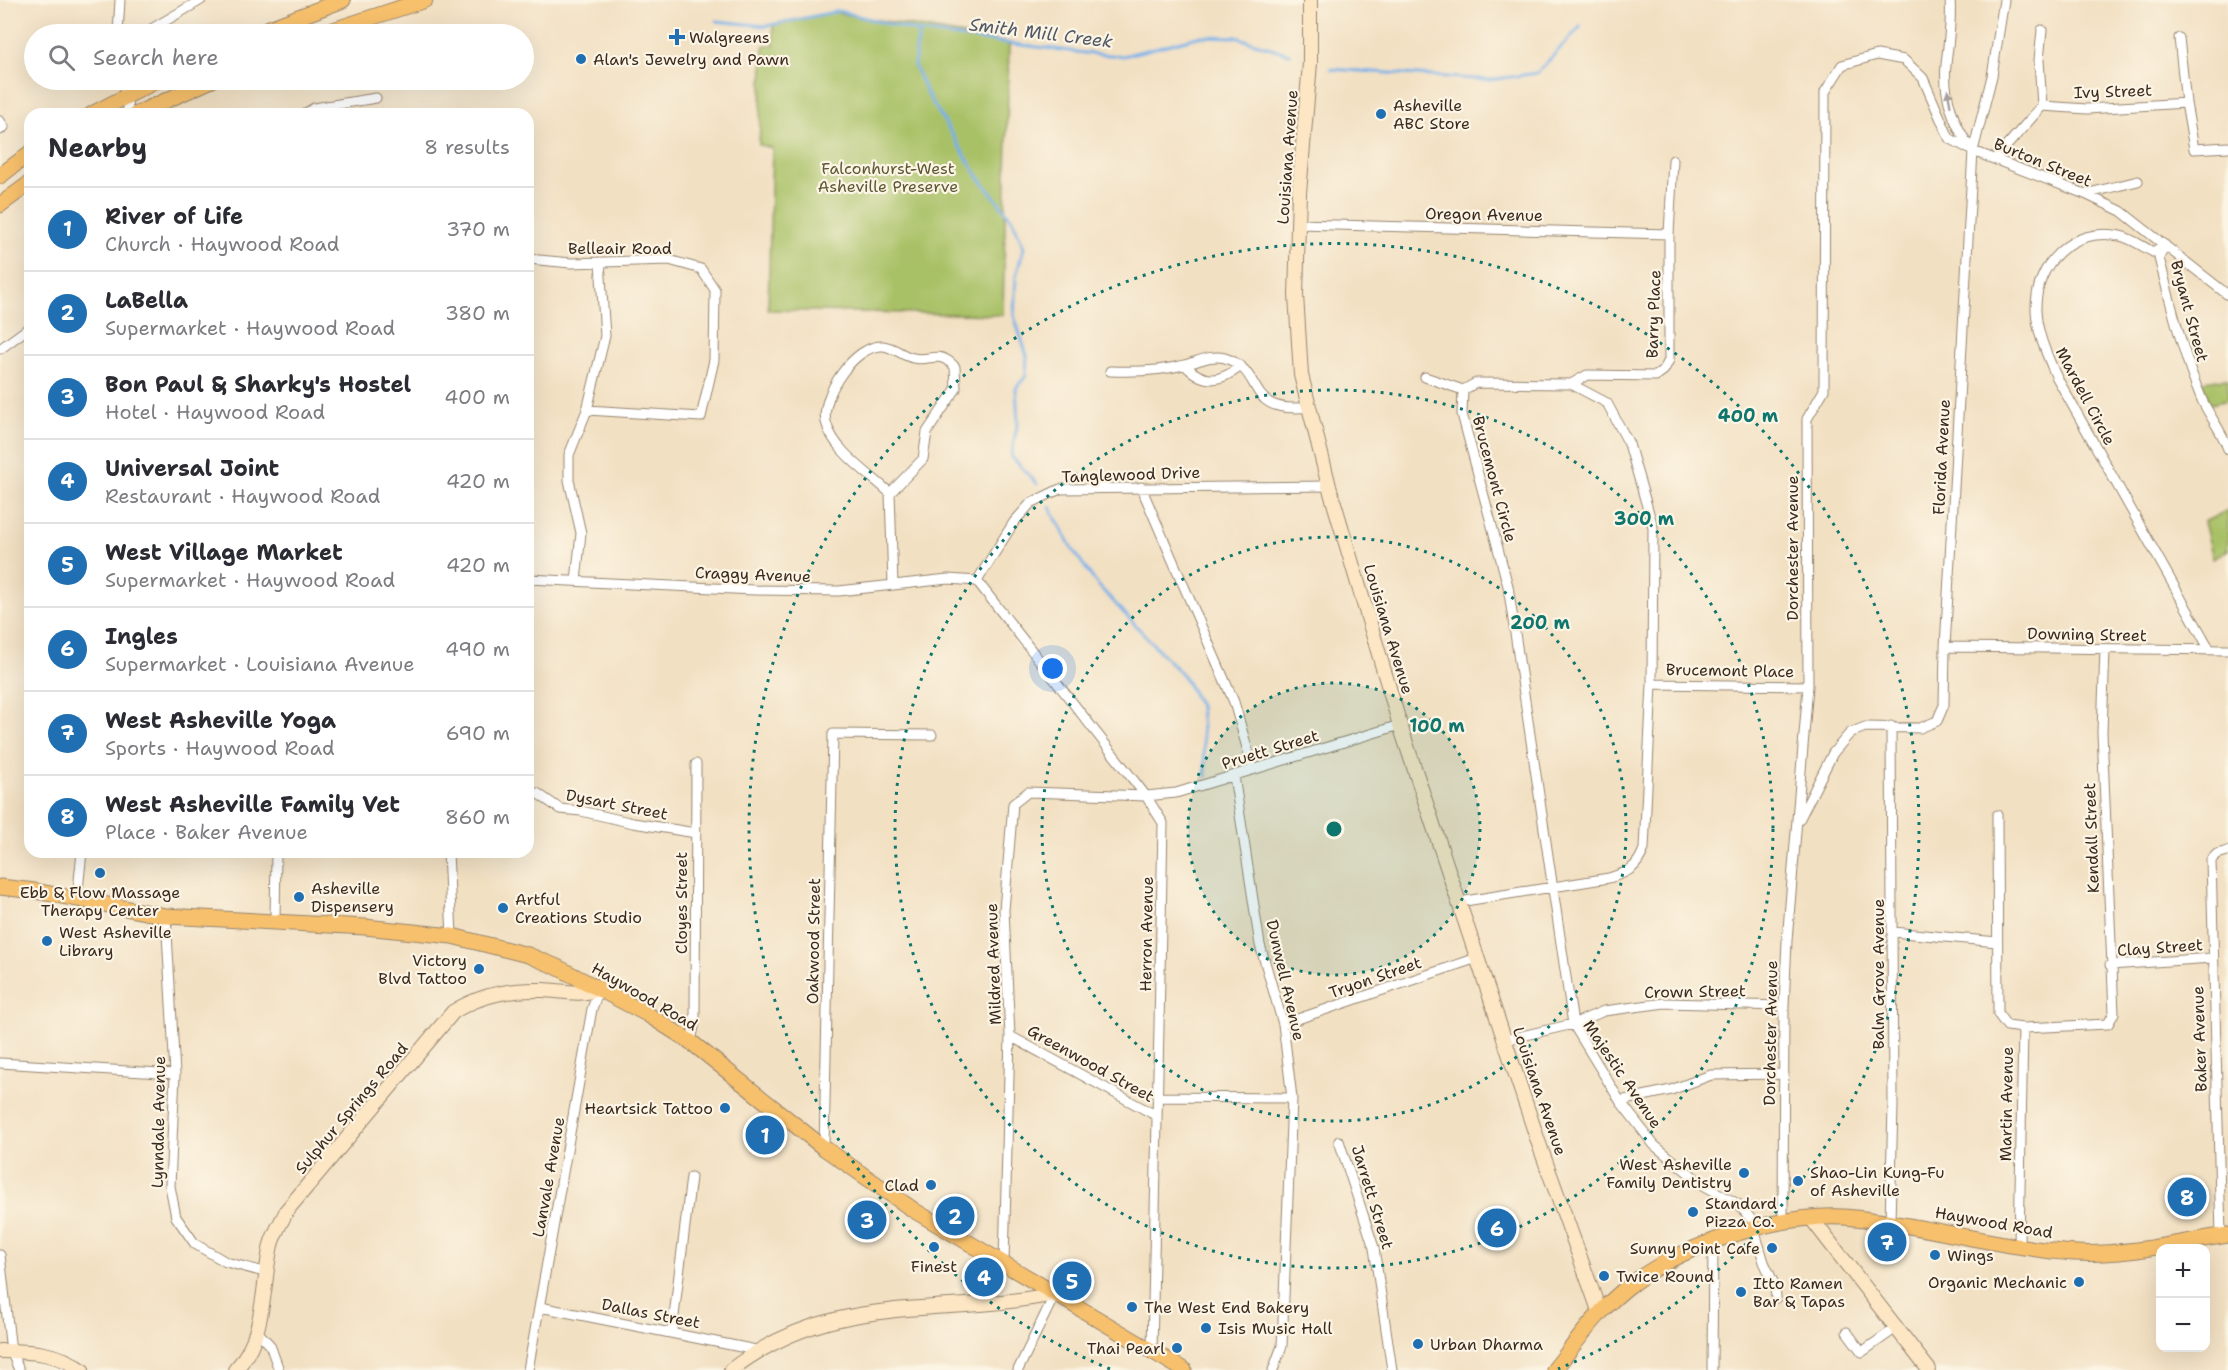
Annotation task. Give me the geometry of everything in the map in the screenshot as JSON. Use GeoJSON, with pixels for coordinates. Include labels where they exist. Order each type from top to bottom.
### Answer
{"type":"FeatureCollection","features":[{"type":"Feature","properties":{"kind":"main road"},"geometry":{"type":"LineString","coordinates":[[280,24],[343,0]]}},
{"type":"Feature","properties":{"kind":"main road"},"geometry":{"type":"LineString","coordinates":[[352,24],[425,0]]}},
{"type":"Feature","properties":{"kind":"main road"},"geometry":{"type":"LineString","coordinates":[[99,108],[121,90]]}},
{"type":"Feature","properties":{"kind":"main road"},"geometry":{"type":"LineString","coordinates":[[149,108],[190,90]]}},
{"type":"Feature","properties":{"kind":"main road"},"geometry":{"type":"LineString","coordinates":[[0,176],[24,158]]}},
{"type":"Feature","properties":{"kind":"main road"},"geometry":{"type":"LineString","coordinates":[[0,205],[24,187]]}},
{"type":"Feature","properties":{"kind":"main road","name":"Haywood Road"},"geometry":{"type":"LineString","coordinates":[[0,887],[166,916],[221,921],[275,921],[452,936],[528,956],[599,989],[691,1042],[824,1148],[915,1211],[1184,1370]]}},
{"type":"Feature","properties":{"kind":"main road","name":"Haywood Road"},"geometry":{"type":"LineString","coordinates":[[1554,1370],[1600,1313],[1642,1276],[1713,1243],[1783,1221],[1853,1218],[2058,1251],[2095,1253],[2224,1236]]}},
{"type":"Feature","properties":{"kind":"street"},"geometry":{"type":"LineString","coordinates":[[119,24],[120,0]]}},
{"type":"Feature","properties":{"kind":"street"},"geometry":{"type":"LineString","coordinates":[[160,24],[201,0]]}},
{"type":"Feature","properties":{"kind":"street","name":"Louisiana Avenue"},"geometry":{"type":"LineString","coordinates":[[1310,0],[1310,63],[1298,224],[1296,320],[1301,375],[1329,486],[1400,725],[1477,958],[1600,1313]]}},
{"type":"Feature","properties":{"kind":"street","name":"Burton Street"},"geometry":{"type":"LineString","coordinates":[[1950,0],[1949,41],[1945,68],[1948,98],[1957,129],[1973,151],[2085,194],[2121,212],[2228,295]]}},
{"type":"Feature","properties":{"kind":"street","name":"Florida Avenue"},"geometry":{"type":"LineString","coordinates":[[1796,825],[1833,753],[1850,733],[1864,727],[1920,728],[1937,721],[1944,705],[1945,647],[1973,151],[1992,76],[2004,0]]}},
{"type":"Feature","properties":{"kind":"street"},"geometry":{"type":"LineString","coordinates":[[1995,159],[2042,106],[2039,60],[2042,30]]}},
{"type":"Feature","properties":{"kind":"street"},"geometry":{"type":"LineString","coordinates":[[2179,38],[2194,149],[2228,147]]}},
{"type":"Feature","properties":{"kind":"street","name":"Dorchester Avenue"},"geometry":{"type":"LineString","coordinates":[[1783,1221],[1784,1006],[1808,686],[1807,419],[1824,390],[1825,92],[1842,64],[1877,55],[1904,60],[1923,78],[1949,138],[1973,151]]}},
{"type":"Feature","properties":{"kind":"street"},"geometry":{"type":"LineString","coordinates":[[125,90],[128,108]]}},
{"type":"Feature","properties":{"kind":"street"},"geometry":{"type":"LineString","coordinates":[[314,108],[376,98]]}},
{"type":"Feature","properties":{"kind":"street","name":"Ivy Street"},"geometry":{"type":"LineString","coordinates":[[2042,106],[2087,109],[2186,103]]}},
{"type":"Feature","properties":{"kind":"street","name":"Barry Place"},"geometry":{"type":"LineString","coordinates":[[1571,384],[1587,375],[1656,376],[1664,370],[1669,360],[1673,160]]}},
{"type":"Feature","properties":{"kind":"street"},"geometry":{"type":"LineString","coordinates":[[2085,194],[2138,181]]}},
{"type":"Feature","properties":{"kind":"street","name":"Oregon Avenue"},"geometry":{"type":"LineString","coordinates":[[1298,224],[1670,234]]}},
{"type":"Feature","properties":{"kind":"street","name":"Mardell Circle"},"geometry":{"type":"LineString","coordinates":[[2165,245],[2153,252],[2121,236],[2092,235],[2073,240],[2058,251],[2039,282],[2036,310],[2041,341],[2056,376],[2210,650]]}},
{"type":"Feature","properties":{"kind":"street","name":"Bryant Street"},"geometry":{"type":"LineString","coordinates":[[2165,245],[2159,258],[2187,361],[2203,402],[2218,426],[2228,449]]}},
{"type":"Feature","properties":{"kind":"street","name":"Belleair Road"},"geometry":{"type":"LineString","coordinates":[[534,260],[571,263],[669,260],[701,269],[715,290],[714,360],[701,417],[587,410]]}},
{"type":"Feature","properties":{"kind":"street"},"geometry":{"type":"LineString","coordinates":[[576,581],[581,533],[569,480],[569,455],[587,410],[605,336],[600,262]]}},
{"type":"Feature","properties":{"kind":"street"},"geometry":{"type":"LineString","coordinates":[[0,349],[24,331]]}},
{"type":"Feature","properties":{"kind":"street"},"geometry":{"type":"LineString","coordinates":[[890,493],[840,448],[826,423],[825,402],[854,356],[870,347],[885,346],[914,358],[936,356],[948,360],[955,367],[956,389],[927,432],[923,459],[890,493],[893,585]]}},
{"type":"Feature","properties":{"kind":"street"},"geometry":{"type":"LineString","coordinates":[[1110,371],[1185,365],[1202,359],[1223,358],[1241,366],[1269,405],[1287,410],[1310,407]]}},
{"type":"Feature","properties":{"kind":"street"},"geometry":{"type":"LineString","coordinates":[[1185,365],[1203,380],[1217,380],[1228,376],[1241,366]]}},
{"type":"Feature","properties":{"kind":"street"},"geometry":{"type":"LineString","coordinates":[[1425,377],[1463,390],[1476,382],[1571,384],[1606,403],[1621,425],[1629,444],[1653,527],[1652,684],[1644,849],[1638,865],[1627,873],[1609,878],[1459,902]]}},
{"type":"Feature","properties":{"kind":"street","name":"Brucemont Circle"},"geometry":{"type":"LineString","coordinates":[[1463,390],[1462,414],[1508,586],[1574,1024]]}},
{"type":"Feature","properties":{"kind":"street","name":"Tanglewood Drive"},"geometry":{"type":"LineString","coordinates":[[977,581],[1014,522],[1031,503],[1060,489],[1329,486]]}},
{"type":"Feature","properties":{"kind":"street"},"geometry":{"type":"LineString","coordinates":[[1141,487],[1234,702],[1253,769]]}},
{"type":"Feature","properties":{"kind":"street","name":"Craggy Avenue"},"geometry":{"type":"LineString","coordinates":[[534,579],[754,590],[839,591],[948,579],[977,581]]}},
{"type":"Feature","properties":{"kind":"street","name":"Herron Avenue"},"geometry":{"type":"LineString","coordinates":[[977,581],[1146,796],[1163,822],[1156,1097],[1158,1160],[1152,1351]]}},
{"type":"Feature","properties":{"kind":"street","name":"Downing Street"},"geometry":{"type":"LineString","coordinates":[[1945,647],[2228,650]]}},
{"type":"Feature","properties":{"kind":"street","name":"Kendall Street"},"geometry":{"type":"LineString","coordinates":[[2022,1028],[2108,1024],[2114,1012],[2110,965],[2102,732],[2105,649]]}},
{"type":"Feature","properties":{"kind":"street","name":"Brucemont Place"},"geometry":{"type":"LineString","coordinates":[[1652,684],[1808,686]]}},
{"type":"Feature","properties":{"kind":"street","name":"Pruett Street"},"geometry":{"type":"LineString","coordinates":[[1146,796],[1176,793],[1400,725]]}},
{"type":"Feature","properties":{"kind":"street","name":"Balm Grove Avenue"},"geometry":{"type":"LineString","coordinates":[[1890,1223],[1893,1105],[1891,726]]}},
{"type":"Feature","properties":{"kind":"street","name":"Oakwood Street"},"geometry":{"type":"LineString","coordinates":[[824,1148],[833,734],[932,735]]}},
{"type":"Feature","properties":{"kind":"street","name":"Cloyes Street"},"geometry":{"type":"LineString","coordinates":[[691,1042],[695,1021],[696,764]]}},
{"type":"Feature","properties":{"kind":"street","name":"Dunwell Avenue"},"geometry":{"type":"LineString","coordinates":[[1234,776],[1260,945],[1283,1024],[1292,1098],[1282,1346],[1273,1370]]}},
{"type":"Feature","properties":{"kind":"street","name":"Mildred Avenue"},"geometry":{"type":"LineString","coordinates":[[1004,1262],[1010,1036],[1004,910],[1013,804],[1028,792],[1146,796]]}},
{"type":"Feature","properties":{"kind":"street","name":"Dysart Street"},"geometry":{"type":"LineString","coordinates":[[537,793],[560,810],[581,811],[633,824],[696,833]]}},
{"type":"Feature","properties":{"kind":"street","name":"Martin Avenue"},"geometry":{"type":"LineString","coordinates":[[1997,815],[1998,1014],[2007,1026],[2022,1028],[2019,1245]]}},
{"type":"Feature","properties":{"kind":"street","name":"Baker Avenue"},"geometry":{"type":"LineString","coordinates":[[2224,1236],[2212,958],[2211,860],[2217,854],[2228,851]]}},
{"type":"Feature","properties":{"kind":"street"},"geometry":{"type":"LineString","coordinates":[[77,899],[81,858]]}},
{"type":"Feature","properties":{"kind":"street"},"geometry":{"type":"LineString","coordinates":[[275,921],[276,858]]}},
{"type":"Feature","properties":{"kind":"street"},"geometry":{"type":"LineString","coordinates":[[448,858],[452,936]]}},
{"type":"Feature","properties":{"kind":"street","name":"Lynndale Avenue"},"geometry":{"type":"LineString","coordinates":[[166,916],[176,1074],[170,1186],[176,1217],[195,1244],[226,1262],[268,1273]]}},
{"type":"Feature","properties":{"kind":"street"},"geometry":{"type":"LineString","coordinates":[[1893,932],[1997,942]]}},
{"type":"Feature","properties":{"kind":"street","name":"Tryon Street"},"geometry":{"type":"LineString","coordinates":[[1283,1024],[1477,958]]}},
{"type":"Feature","properties":{"kind":"street","name":"Clay Street"},"geometry":{"type":"LineString","coordinates":[[2110,965],[2212,958]]}},
{"type":"Feature","properties":{"kind":"street","name":"Sulphur Springs Road"},"geometry":{"type":"LineString","coordinates":[[235,1370],[250,1348],[256,1330],[268,1273],[271,1243],[287,1210],[453,1012],[490,994],[541,990],[583,994],[599,989]]}},
{"type":"Feature","properties":{"kind":"street","name":"Lanvale Avenue"},"geometry":{"type":"LineString","coordinates":[[528,1370],[592,1009],[599,989]]}},
{"type":"Feature","properties":{"kind":"street","name":"Crown Street"},"geometry":{"type":"LineString","coordinates":[[1574,1024],[1604,1011],[1665,1003],[1784,1006]]}},
{"type":"Feature","properties":{"kind":"street","name":"Majestic Avenue"},"geometry":{"type":"LineString","coordinates":[[1505,1040],[1574,1024],[1620,1101],[1665,1156],[1705,1186],[1738,1204],[1756,1228]]}},
{"type":"Feature","properties":{"kind":"street","name":"Greenwood Street"},"geometry":{"type":"LineString","coordinates":[[1010,1036],[1157,1116]]}},
{"type":"Feature","properties":{"kind":"street"},"geometry":{"type":"LineString","coordinates":[[0,1063],[176,1074]]}},
{"type":"Feature","properties":{"kind":"street"},"geometry":{"type":"LineString","coordinates":[[1620,1101],[1671,1090],[1712,1076],[1784,1074]]}},
{"type":"Feature","properties":{"kind":"street"},"geometry":{"type":"LineString","coordinates":[[1156,1097],[1292,1098]]}},
{"type":"Feature","properties":{"kind":"street","name":"Jarrett Street"},"geometry":{"type":"LineString","coordinates":[[1339,1141],[1374,1248],[1392,1370]]}},
{"type":"Feature","properties":{"kind":"street"},"geometry":{"type":"LineString","coordinates":[[672,1332],[691,1177]]}},
{"type":"Feature","properties":{"kind":"street"},"geometry":{"type":"LineString","coordinates":[[1811,1218],[1929,1370]]}},
{"type":"Feature","properties":{"kind":"street"},"geometry":{"type":"LineString","coordinates":[[1756,1228],[1764,1262],[1775,1286],[1776,1298]]}},
{"type":"Feature","properties":{"kind":"street"},"geometry":{"type":"LineString","coordinates":[[1712,1370],[1713,1243]]}},
{"type":"Feature","properties":{"kind":"street"},"geometry":{"type":"LineString","coordinates":[[0,1255],[6,1351],[19,1370]]}},
{"type":"Feature","properties":{"kind":"street"},"geometry":{"type":"LineString","coordinates":[[731,1370],[756,1350],[814,1324],[851,1315],[872,1311],[1019,1301],[1055,1294]]}},
{"type":"Feature","properties":{"kind":"street"},"geometry":{"type":"LineString","coordinates":[[1018,1370],[1055,1294]]}},
{"type":"Feature","properties":{"kind":"street","name":"Dallas Street"},"geometry":{"type":"LineString","coordinates":[[540,1307],[756,1350]]}},
{"type":"Feature","properties":{"kind":"street"},"geometry":{"type":"LineString","coordinates":[[1847,1332],[1862,1352],[1896,1328]]}},
{"type":"Feature","properties":{"kind":"street"},"geometry":{"type":"LineString","coordinates":[[256,1330],[270,1346],[279,1370]]}},
{"type":"Feature","properties":{"kind":"street"},"geometry":{"type":"LineString","coordinates":[[6,1351],[60,1358],[82,1370]]}},
{"type":"Feature","properties":{"kind":"green space","name":"Falconhurst-West Asheville Preserve"},"geometry":{"type":"Polygon","coordinates":[[[833,12],[1009,43],[1003,315],[768,310],[772,148],[759,145],[764,45],[774,45],[773,24],[833,12]]]}},
{"type":"Feature","properties":{"kind":"green space"},"geometry":{"type":"Polygon","coordinates":[[[2228,379],[2228,400],[2210,404],[2202,381],[2228,379]]]}},
{"type":"Feature","properties":{"kind":"green space"},"geometry":{"type":"Polygon","coordinates":[[[2228,510],[2228,550],[2213,558],[2204,522],[2228,510]]]}},
{"type":"Feature","properties":{"kind":"waterway","name":"Smith Mill Creek"},"geometry":{"type":"LineString","coordinates":[[717,21],[766,26],[839,11],[919,32],[1085,53],[1123,56],[1202,36],[1236,37],[1290,54]]}},
{"type":"Feature","properties":{"kind":"waterway","name":"Smith Mill Creek"},"geometry":{"type":"LineString","coordinates":[[1331,69],[1490,80],[1537,73],[1581,26]]}},
{"type":"Feature","properties":{"kind":"waterway"},"geometry":{"type":"LineString","coordinates":[[919,32],[914,65],[926,92],[977,175],[1012,219],[1024,247],[1016,276],[1014,316],[1027,356],[1026,376],[1016,388],[1018,421],[1011,456],[1037,484]]}},
{"type":"Feature","properties":{"kind":"waterway"},"geometry":{"type":"LineString","coordinates":[[1050,507],[1071,547],[1096,583],[1184,677],[1200,706],[1206,776]]}},
{"type":"Feature","properties":{"kind":"place","name":"Walgreens"},"geometry":{"type":"Point","coordinates":[677,37]}},
{"type":"Feature","properties":{"kind":"place","name":"Alan's Jewelry and Pawn"},"geometry":{"type":"Point","coordinates":[581,59]}},
{"type":"Feature","properties":{"kind":"place","name":"Asheville ABC Store"},"geometry":{"type":"Point","coordinates":[1381,114]}},
{"type":"Feature","properties":{"kind":"place","name":"Ebb & Flow Massage Therapy Center"},"geometry":{"type":"Point","coordinates":[100,873]}},
{"type":"Feature","properties":{"kind":"place","name":"Asheville Dispensery"},"geometry":{"type":"Point","coordinates":[299,897]}},
{"type":"Feature","properties":{"kind":"place","name":"Artful Creations Studio"},"geometry":{"type":"Point","coordinates":[503,908]}},
{"type":"Feature","properties":{"kind":"place","name":"West Asheville Library"},"geometry":{"type":"Point","coordinates":[47,941]}},
{"type":"Feature","properties":{"kind":"place","name":"Victory Blvd Tattoo"},"geometry":{"type":"Point","coordinates":[479,969]}},
{"type":"Feature","properties":{"kind":"place","name":"Heartsick Tattoo"},"geometry":{"type":"Point","coordinates":[725,1108]}},
{"type":"Feature","properties":{"kind":"place","name":"River of Life"},"geometry":{"type":"Point","coordinates":[765,1135]}},
{"type":"Feature","properties":{"kind":"place","name":"West Asheville Family Dentistry"},"geometry":{"type":"Point","coordinates":[1744,1173]}},
{"type":"Feature","properties":{"kind":"place","name":"Shao-Lin Kung-Fu of Asheville"},"geometry":{"type":"Point","coordinates":[1798,1181]}},
{"type":"Feature","properties":{"kind":"place","name":"Clad"},"geometry":{"type":"Point","coordinates":[931,1185]}},
{"type":"Feature","properties":{"kind":"place","name":"West Asheville Family Vet"},"geometry":{"type":"Point","coordinates":[2187,1197]}},
{"type":"Feature","properties":{"kind":"place","name":"Standard Pizza Co."},"geometry":{"type":"Point","coordinates":[1693,1212]}},
{"type":"Feature","properties":{"kind":"place","name":"LaBella"},"geometry":{"type":"Point","coordinates":[955,1216]}},
{"type":"Feature","properties":{"kind":"place","name":"Bon Paul & Sharky's Hostel"},"geometry":{"type":"Point","coordinates":[867,1220]}},
{"type":"Feature","properties":{"kind":"place","name":"Ingles"},"geometry":{"type":"Point","coordinates":[1497,1228]}},
{"type":"Feature","properties":{"kind":"place","name":"West Asheville Yoga"},"geometry":{"type":"Point","coordinates":[1887,1242]}},
{"type":"Feature","properties":{"kind":"place","name":"Finest"},"geometry":{"type":"Point","coordinates":[934,1247]}},
{"type":"Feature","properties":{"kind":"place","name":"Sunny Point Cafe"},"geometry":{"type":"Point","coordinates":[1772,1248]}},
{"type":"Feature","properties":{"kind":"place","name":"Wings"},"geometry":{"type":"Point","coordinates":[1935,1255]}},
{"type":"Feature","properties":{"kind":"place","name":"Twice Round"},"geometry":{"type":"Point","coordinates":[1604,1276]}},
{"type":"Feature","properties":{"kind":"place","name":"Universal Joint"},"geometry":{"type":"Point","coordinates":[984,1277]}},
{"type":"Feature","properties":{"kind":"place","name":"West Village Market"},"geometry":{"type":"Point","coordinates":[1072,1281]}},
{"type":"Feature","properties":{"kind":"place","name":"Organic Mechanic"},"geometry":{"type":"Point","coordinates":[2079,1282]}},
{"type":"Feature","properties":{"kind":"place","name":"Itto Ramen Bar & Tapas"},"geometry":{"type":"Point","coordinates":[1741,1292]}},
{"type":"Feature","properties":{"kind":"place","name":"The West End Bakery"},"geometry":{"type":"Point","coordinates":[1132,1307]}},
{"type":"Feature","properties":{"kind":"place","name":"Isis Music Hall"},"geometry":{"type":"Point","coordinates":[1206,1328]}},
{"type":"Feature","properties":{"kind":"place","name":"Urban Dharma"},"geometry":{"type":"Point","coordinates":[1418,1344]}},
{"type":"Feature","properties":{"kind":"place","name":"Thai Pearl"},"geometry":{"type":"Point","coordinates":[1177,1348]}}]}
